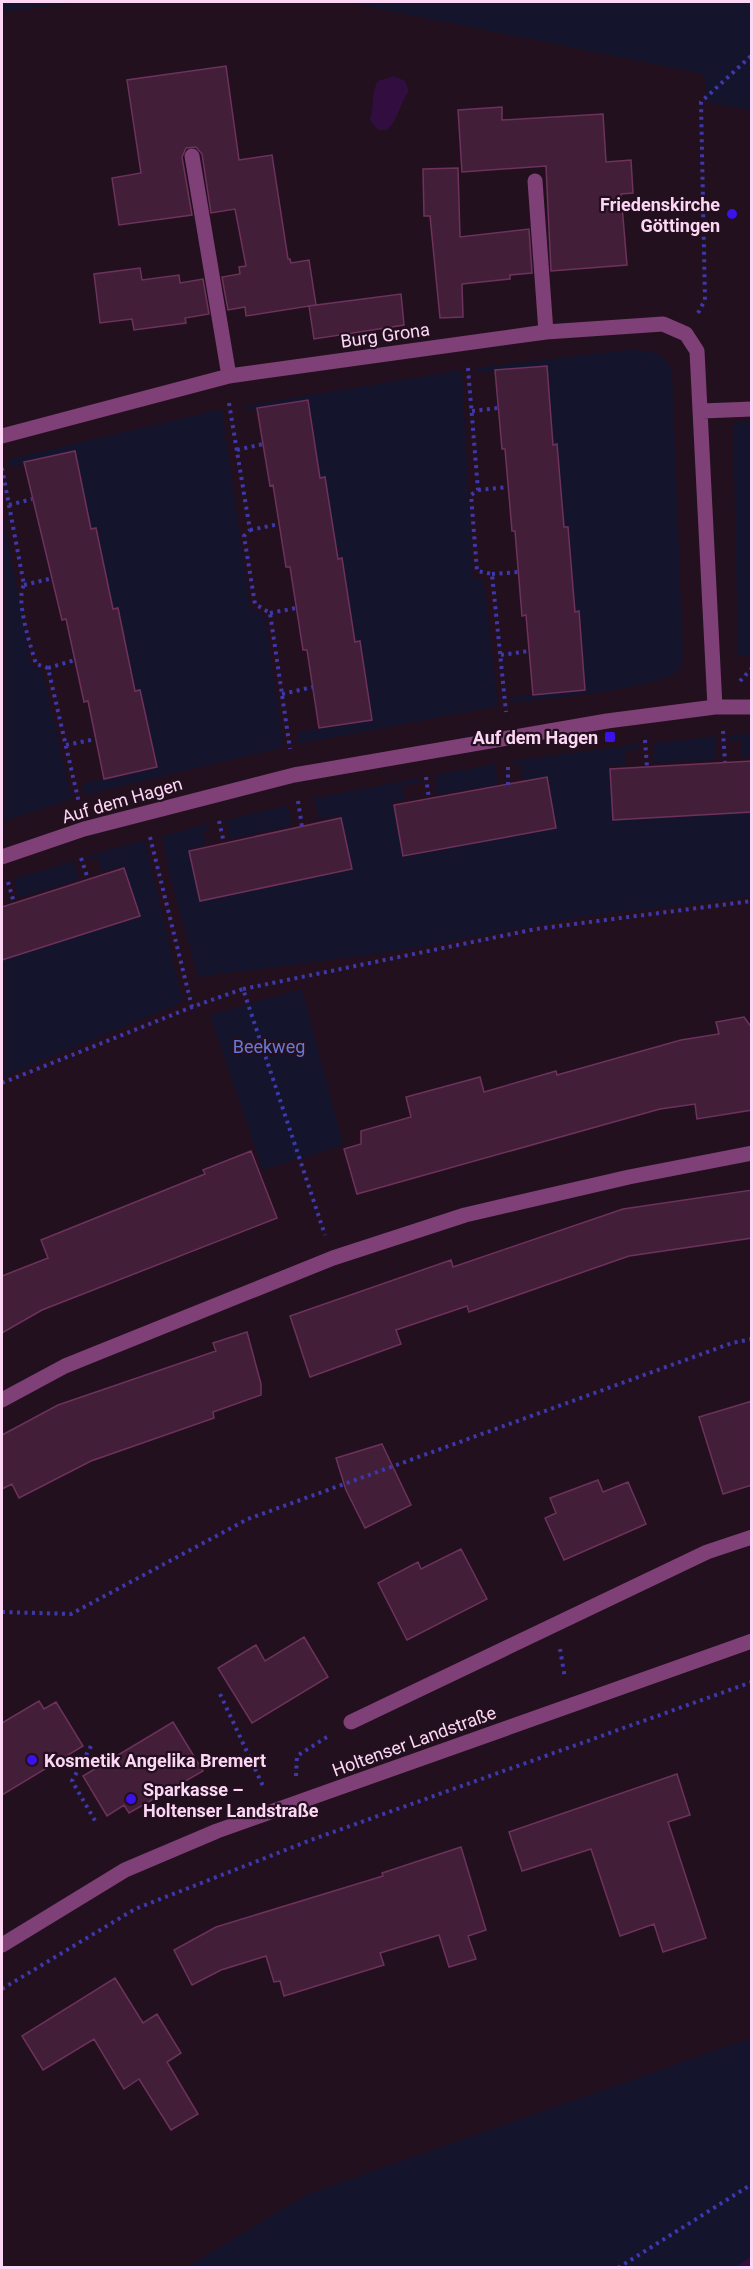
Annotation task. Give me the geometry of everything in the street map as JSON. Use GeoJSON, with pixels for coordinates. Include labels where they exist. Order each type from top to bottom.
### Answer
{"type":"FeatureCollection","features":[{"type":"Feature","properties":{"kind":"street"},"geometry":{"type":"LineString","coordinates":[[192,156],[229,376]]}},
{"type":"Feature","properties":{"kind":"street"},"geometry":{"type":"LineString","coordinates":[[535,181],[546,332]]}},
{"type":"Feature","properties":{"kind":"street","name":"Burg Grona"},"geometry":{"type":"LineString","coordinates":[[2,436],[229,376],[546,332],[663,324],[686,334],[697,351],[702,411],[715,707]]}},
{"type":"Feature","properties":{"kind":"street"},"geometry":{"type":"LineString","coordinates":[[702,411],[752,409]]}},
{"type":"Feature","properties":{"kind":"street","name":"Auf dem Hagen"},"geometry":{"type":"LineString","coordinates":[[2,857],[84,829],[294,775],[616,719],[715,707],[752,707]]}},
{"type":"Feature","properties":{"kind":"street"},"geometry":{"type":"LineString","coordinates":[[2,1400],[65,1366],[333,1258],[465,1215],[629,1177],[752,1153]]}},
{"type":"Feature","properties":{"kind":"street"},"geometry":{"type":"LineString","coordinates":[[351,1722],[707,1552],[752,1537]]}},
{"type":"Feature","properties":{"kind":"street","name":"Holtenser Landstraße"},"geometry":{"type":"LineString","coordinates":[[2,1945],[124,1870],[218,1831],[752,1641]]}},
{"type":"Feature","properties":{"kind":"path"},"geometry":{"type":"LineString","coordinates":[[705,300],[701,102],[752,54]]}},
{"type":"Feature","properties":{"kind":"path"},"geometry":{"type":"LineString","coordinates":[[466,343],[478,490]]}},
{"type":"Feature","properties":{"kind":"path"},"geometry":{"type":"LineString","coordinates":[[229,376],[230,404],[250,530]]}},
{"type":"Feature","properties":{"kind":"path"},"geometry":{"type":"LineString","coordinates":[[472,411],[498,408]]}},
{"type":"Feature","properties":{"kind":"path"},"geometry":{"type":"LineString","coordinates":[[237,450],[263,444]]}},
{"type":"Feature","properties":{"kind":"path"},"geometry":{"type":"LineString","coordinates":[[2,468],[24,585]]}},
{"type":"Feature","properties":{"kind":"path"},"geometry":{"type":"LineString","coordinates":[[508,487],[478,490],[471,495],[477,571],[492,574],[519,572]]}},
{"type":"Feature","properties":{"kind":"path"},"geometry":{"type":"LineString","coordinates":[[9,505],[32,499]]}},
{"type":"Feature","properties":{"kind":"path"},"geometry":{"type":"LineString","coordinates":[[279,524],[250,530],[244,536],[255,604],[270,614],[296,608]]}},
{"type":"Feature","properties":{"kind":"path"},"geometry":{"type":"LineString","coordinates":[[492,574],[509,737],[508,785]]}},
{"type":"Feature","properties":{"kind":"path"},"geometry":{"type":"LineString","coordinates":[[53,578],[24,585],[20,591],[36,664],[48,668],[75,660]]}},
{"type":"Feature","properties":{"kind":"path"},"geometry":{"type":"LineString","coordinates":[[270,614],[302,827]]}},
{"type":"Feature","properties":{"kind":"path"},"geometry":{"type":"LineString","coordinates":[[501,655],[529,651]]}},
{"type":"Feature","properties":{"kind":"path"},"geometry":{"type":"LineString","coordinates":[[48,668],[84,829],[80,854],[88,879]]}},
{"type":"Feature","properties":{"kind":"path"},"geometry":{"type":"LineString","coordinates":[[282,694],[313,687]]}},
{"type":"Feature","properties":{"kind":"path"},"geometry":{"type":"LineString","coordinates":[[66,745],[96,739]]}},
{"type":"Feature","properties":{"kind":"path"},"geometry":{"type":"LineString","coordinates":[[144,813],[192,1007]]}},
{"type":"Feature","properties":{"kind":"path"},"geometry":{"type":"LineString","coordinates":[[2,1083],[243,989],[536,930],[752,901]]}},
{"type":"Feature","properties":{"kind":"path"},"geometry":{"type":"LineString","coordinates":[[243,989],[333,1258]]}},
{"type":"Feature","properties":{"kind":"path"},"geometry":{"type":"LineString","coordinates":[[2,1612],[71,1614],[248,1519],[732,1342],[752,1339]]}},
{"type":"Feature","properties":{"kind":"path"},"geometry":{"type":"LineString","coordinates":[[560,1652],[565,1678]]}},
{"type":"Feature","properties":{"kind":"path"},"geometry":{"type":"LineString","coordinates":[[2,1989],[135,1909],[311,1839],[752,1682]]}},
{"type":"Feature","properties":{"kind":"path"},"geometry":{"type":"LineString","coordinates":[[220,1694],[263,1786]]}},
{"type":"Feature","properties":{"kind":"path"},"geometry":{"type":"LineString","coordinates":[[299,1803],[297,1756],[351,1722]]}},
{"type":"Feature","properties":{"kind":"path"},"geometry":{"type":"LineString","coordinates":[[91,1746],[72,1781],[97,1824]]}},
{"type":"Feature","properties":{"kind":"path"},"geometry":{"type":"LineString","coordinates":[[618,2268],[752,2184]]}},
{"type":"Feature","properties":{"kind":"green space"},"geometry":{"type":"Polygon","coordinates":[[[2,2],[79,2],[2,12],[2,2]]]}},
{"type":"Feature","properties":{"kind":"green space"},"geometry":{"type":"Polygon","coordinates":[[[346,2],[751,2],[751,110],[707,102],[704,74],[346,2]]]}},
{"type":"Feature","properties":{"kind":"green space"},"geometry":{"type":"Polygon","coordinates":[[[626,350],[647,351],[659,355],[672,371],[683,656],[681,665],[676,672],[646,683],[598,692],[511,703],[510,697],[585,690],[579,612],[575,612],[568,527],[564,527],[557,445],[553,445],[547,366],[476,373],[477,368],[626,350]]]}},
{"type":"Feature","properties":{"kind":"green space"},"geometry":{"type":"Polygon","coordinates":[[[462,370],[473,577],[484,581],[498,706],[298,744],[297,732],[372,720],[355,642],[342,559],[338,559],[325,477],[320,478],[308,400],[243,410],[243,406],[462,370]]]}},
{"type":"Feature","properties":{"kind":"green space"},"geometry":{"type":"Polygon","coordinates":[[[222,409],[250,607],[265,617],[284,747],[84,795],[82,784],[157,767],[140,690],[135,691],[118,608],[113,609],[96,528],[91,529],[75,452],[10,467],[9,459],[222,409]]]}},
{"type":"Feature","properties":{"kind":"green space"},"geometry":{"type":"Polygon","coordinates":[[[751,420],[751,655],[738,655],[733,423],[751,420]]]}},
{"type":"Feature","properties":{"kind":"green space"},"geometry":{"type":"Polygon","coordinates":[[[2,507],[31,664],[43,673],[72,799],[2,822],[2,507]]]}},
{"type":"Feature","properties":{"kind":"green space"},"geometry":{"type":"Polygon","coordinates":[[[751,734],[751,756],[742,757],[741,740],[730,741],[730,735],[751,734]]]}},
{"type":"Feature","properties":{"kind":"green space"},"geometry":{"type":"Polygon","coordinates":[[[715,736],[716,760],[653,763],[653,743],[715,736]]]}},
{"type":"Feature","properties":{"kind":"green space"},"geometry":{"type":"Polygon","coordinates":[[[639,744],[639,749],[625,751],[625,765],[610,766],[613,820],[751,812],[751,897],[575,918],[411,949],[198,977],[170,876],[162,836],[208,824],[209,830],[203,831],[206,845],[189,849],[200,901],[352,869],[340,816],[318,819],[315,800],[310,801],[310,799],[419,778],[420,783],[402,786],[405,800],[393,802],[403,856],[547,777],[523,780],[521,765],[513,766],[512,761],[639,744]]]}},
{"type":"Feature","properties":{"kind":"green space"},"geometry":{"type":"Polygon","coordinates":[[[495,764],[498,784],[436,795],[435,775],[495,764]]]}},
{"type":"Feature","properties":{"kind":"green space"},"geometry":{"type":"Polygon","coordinates":[[[288,805],[292,826],[229,839],[226,820],[288,805]]]}},
{"type":"Feature","properties":{"kind":"green space"},"geometry":{"type":"Polygon","coordinates":[[[145,840],[183,1002],[2,1078],[2,960],[139,917],[123,866],[102,872],[98,858],[89,860],[87,856],[145,840]]]}},
{"type":"Feature","properties":{"kind":"green space"},"geometry":{"type":"Polygon","coordinates":[[[74,861],[79,880],[18,898],[14,879],[74,861]]]}},
{"type":"Feature","properties":{"kind":"green space","name":"Beekweg"},"geometry":{"type":"Polygon","coordinates":[[[302,989],[343,1145],[263,1170],[210,1015],[302,989]]]}},
{"type":"Feature","properties":{"kind":"green space"},"geometry":{"type":"Polygon","coordinates":[[[751,2038],[751,2267],[187,2267],[308,2194],[751,2038]]]}},
{"type":"Feature","properties":{"kind":"shaded area"},"geometry":{"type":"Polygon","coordinates":[[[394,76],[405,81],[409,91],[391,126],[387,130],[378,130],[370,120],[374,90],[378,81],[394,76]]]}},
{"type":"Feature","properties":{"kind":"building"},"geometry":{"type":"Polygon","coordinates":[[[226,66],[239,160],[272,155],[288,259],[291,263],[309,260],[316,305],[246,316],[245,307],[228,310],[222,277],[240,274],[239,267],[246,266],[235,209],[211,213],[202,154],[196,147],[186,148],[182,157],[192,215],[119,225],[112,178],[141,173],[127,80],[226,66]]]}},
{"type":"Feature","properties":{"kind":"building"},"geometry":{"type":"Polygon","coordinates":[[[502,107],[502,120],[603,114],[606,162],[631,160],[633,193],[621,194],[627,265],[551,271],[546,166],[462,172],[458,110],[502,107]]]}},
{"type":"Feature","properties":{"kind":"building"},"geometry":{"type":"Polygon","coordinates":[[[458,168],[460,237],[529,229],[532,273],[510,275],[510,279],[462,284],[463,317],[440,318],[430,216],[424,216],[423,169],[458,168]]]}},
{"type":"Feature","properties":{"kind":"building"},"geometry":{"type":"Polygon","coordinates":[[[140,268],[142,280],[179,275],[180,283],[203,279],[209,314],[185,318],[186,323],[134,330],[132,319],[100,323],[94,274],[140,268]]]}},
{"type":"Feature","properties":{"kind":"building"},"geometry":{"type":"Polygon","coordinates":[[[401,294],[404,325],[314,339],[309,306],[401,294]]]}},
{"type":"Feature","properties":{"kind":"building"},"geometry":{"type":"Polygon","coordinates":[[[547,366],[553,445],[557,444],[564,527],[568,527],[575,612],[579,611],[585,690],[533,695],[526,615],[522,616],[515,531],[512,531],[495,370],[547,366]]]}},
{"type":"Feature","properties":{"kind":"building"},"geometry":{"type":"Polygon","coordinates":[[[308,400],[320,478],[325,477],[338,559],[342,558],[355,642],[360,641],[372,720],[319,728],[307,650],[303,650],[290,567],[286,567],[273,485],[270,486],[257,408],[308,400]]]}},
{"type":"Feature","properties":{"kind":"building"},"geometry":{"type":"Polygon","coordinates":[[[75,451],[91,529],[96,528],[113,609],[118,608],[135,691],[140,690],[157,767],[104,779],[88,701],[84,702],[66,619],[62,620],[24,462],[75,451]]]}},
{"type":"Feature","properties":{"kind":"building"},"geometry":{"type":"Polygon","coordinates":[[[752,761],[752,812],[613,820],[610,769],[752,761]]]}},
{"type":"Feature","properties":{"kind":"building"},"geometry":{"type":"Polygon","coordinates":[[[547,777],[556,828],[403,856],[394,805],[547,777]]]}},
{"type":"Feature","properties":{"kind":"building"},"geometry":{"type":"Polygon","coordinates":[[[341,818],[352,869],[200,901],[189,851],[341,818]]]}},
{"type":"Feature","properties":{"kind":"building"},"geometry":{"type":"Polygon","coordinates":[[[124,868],[140,916],[2,960],[2,907],[124,868]]]}},
{"type":"Feature","properties":{"kind":"building"},"geometry":{"type":"Polygon","coordinates":[[[744,1017],[752,1028],[752,1110],[697,1119],[695,1104],[660,1109],[357,1194],[344,1149],[361,1144],[361,1131],[411,1117],[406,1097],[480,1077],[484,1092],[556,1071],[557,1075],[681,1040],[719,1034],[716,1022],[744,1017]]]}},
{"type":"Feature","properties":{"kind":"building"},"geometry":{"type":"Polygon","coordinates":[[[251,1151],[277,1218],[42,1310],[2,1333],[2,1276],[48,1258],[41,1240],[205,1174],[203,1170],[251,1151]]]}},
{"type":"Feature","properties":{"kind":"building"},"geometry":{"type":"Polygon","coordinates":[[[752,1190],[752,1238],[629,1256],[469,1312],[467,1306],[396,1330],[401,1344],[310,1377],[290,1316],[451,1260],[453,1267],[623,1209],[752,1190]]]}},
{"type":"Feature","properties":{"kind":"building"},"geometry":{"type":"Polygon","coordinates":[[[247,1332],[261,1384],[261,1395],[213,1412],[214,1418],[91,1461],[19,1498],[12,1484],[2,1489],[2,1435],[58,1405],[216,1351],[213,1343],[247,1332]]]}},
{"type":"Feature","properties":{"kind":"building"},"geometry":{"type":"Polygon","coordinates":[[[752,1401],[752,1485],[723,1494],[699,1417],[752,1401]]]}},
{"type":"Feature","properties":{"kind":"building"},"geometry":{"type":"Polygon","coordinates":[[[382,1444],[411,1505],[365,1528],[346,1490],[336,1458],[382,1444]]]}},
{"type":"Feature","properties":{"kind":"building"},"geometry":{"type":"Polygon","coordinates":[[[598,1480],[603,1492],[628,1482],[646,1524],[564,1560],[545,1518],[556,1513],[550,1498],[598,1480]]]}},
{"type":"Feature","properties":{"kind":"building"},"geometry":{"type":"Polygon","coordinates":[[[461,1549],[487,1599],[407,1640],[378,1583],[418,1562],[421,1569],[461,1549]]]}},
{"type":"Feature","properties":{"kind":"building"},"geometry":{"type":"Polygon","coordinates":[[[304,1637],[328,1677],[252,1723],[218,1668],[256,1645],[265,1661],[304,1637]]]}},
{"type":"Feature","properties":{"kind":"building"},"geometry":{"type":"Polygon","coordinates":[[[39,1701],[44,1709],[56,1702],[83,1746],[2,1795],[2,1723],[39,1701]]]}},
{"type":"Feature","properties":{"kind":"building"},"geometry":{"type":"Polygon","coordinates":[[[173,1722],[203,1771],[129,1813],[124,1805],[107,1816],[83,1776],[173,1722]]]}},
{"type":"Feature","properties":{"kind":"building"},"geometry":{"type":"Polygon","coordinates":[[[677,1774],[690,1815],[668,1822],[706,1938],[663,1952],[654,1924],[620,1936],[591,1849],[522,1871],[509,1832],[677,1774]]]}},
{"type":"Feature","properties":{"kind":"building"},"geometry":{"type":"Polygon","coordinates":[[[461,1847],[486,1930],[468,1936],[476,1959],[449,1967],[439,1935],[380,1953],[384,1965],[284,1996],[280,1981],[274,1982],[266,1956],[221,1970],[192,1985],[174,1950],[216,1927],[383,1876],[382,1873],[461,1847]]]}},
{"type":"Feature","properties":{"kind":"building"},"geometry":{"type":"Polygon","coordinates":[[[115,1978],[143,2023],[157,2014],[181,2053],[167,2062],[198,2114],[171,2130],[139,2079],[124,2089],[94,2039],[43,2070],[22,2036],[115,1978]]]}},
{"type":"Feature","properties":{"kind":"waterway"},"geometry":{"type":"LineString","coordinates":[[743,2268],[752,2262]]}},
{"type":"Feature","properties":{"kind":"place","name":"Friedenskirche Göttingen"},"geometry":{"type":"Point","coordinates":[732,214]}},
{"type":"Feature","properties":{"kind":"place","name":"Auf dem Hagen"},"geometry":{"type":"Point","coordinates":[610,737]}},
{"type":"Feature","properties":{"kind":"place","name":"Kosmetik Angelika Bremert"},"geometry":{"type":"Point","coordinates":[32,1760]}},
{"type":"Feature","properties":{"kind":"place","name":"Sparkasse – Holtenser Landstraße"},"geometry":{"type":"Point","coordinates":[131,1799]}}]}
